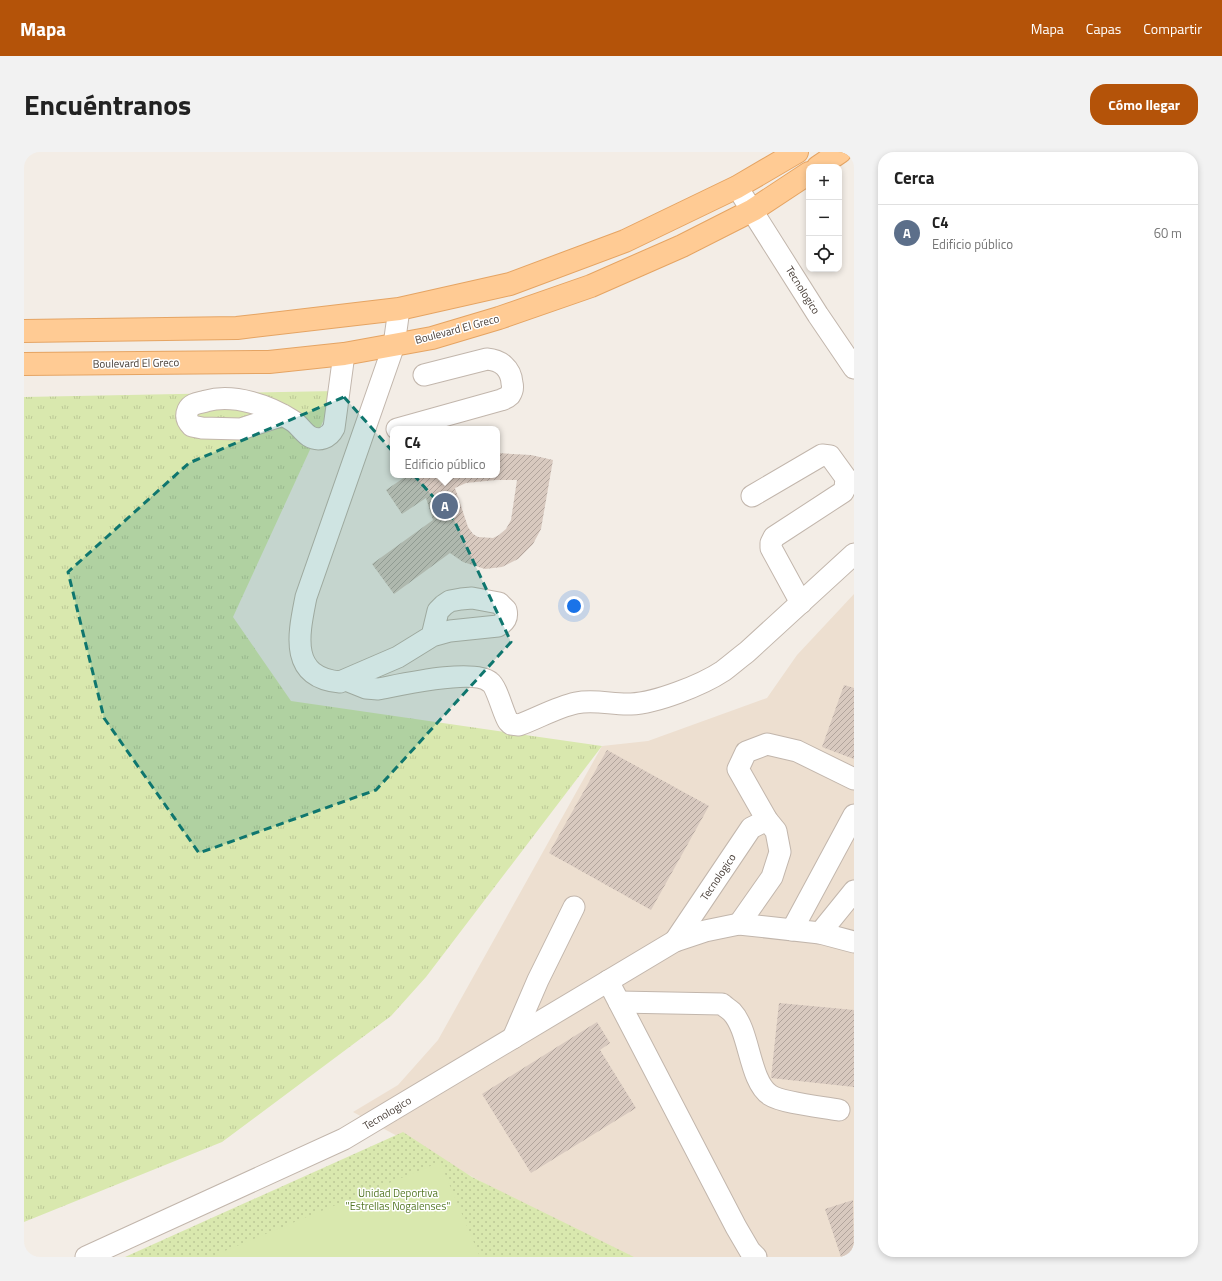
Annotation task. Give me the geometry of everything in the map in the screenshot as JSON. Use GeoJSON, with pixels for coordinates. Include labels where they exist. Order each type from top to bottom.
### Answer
{"type":"FeatureCollection","features":[{"type":"Feature","properties":{"kind":"main road"},"geometry":{"type":"LineString","coordinates":[[24,331],[237,328],[399,309],[510,284],[625,241],[738,187],[797,152]]}},
{"type":"Feature","properties":{"kind":"main road"},"geometry":{"type":"LineString","coordinates":[[822,164],[840,152]]}},
{"type":"Feature","properties":{"kind":"main road","name":"Boulevard El Greco"},"geometry":{"type":"LineString","coordinates":[[24,364],[269,362],[344,354],[432,338],[499,318],[591,286],[682,246],[753,210],[806,175]]}},
{"type":"Feature","properties":{"kind":"street","name":"Tecnologico"},"geometry":{"type":"LineString","coordinates":[[738,187],[852,360]]}},
{"type":"Feature","properties":{"kind":"street"},"geometry":{"type":"LineString","coordinates":[[399,309],[394,345],[306,597],[300,628],[299,651],[306,665],[315,675],[330,681],[340,682],[398,658],[432,636]]}},
{"type":"Feature","properties":{"kind":"street"},"geometry":{"type":"LineString","coordinates":[[283,415],[295,422],[309,436],[322,439],[330,435],[334,428],[344,354]]}},
{"type":"Feature","properties":{"kind":"street"},"geometry":{"type":"LineString","coordinates":[[408,426],[501,400],[510,395],[513,387],[509,370],[495,360],[487,359],[424,375]]}},
{"type":"Feature","properties":{"kind":"street"},"geometry":{"type":"LineString","coordinates":[[362,438],[390,431]]}},
{"type":"Feature","properties":{"kind":"street"},"geometry":{"type":"LineString","coordinates":[[752,496],[822,455],[830,456],[846,478],[846,484],[843,492],[774,537],[771,543],[771,548],[801,603]]}},
{"type":"Feature","properties":{"kind":"street"},"geometry":{"type":"LineString","coordinates":[[346,680],[366,688],[378,689],[446,677],[478,677],[485,679],[493,685],[508,722],[519,725],[576,703],[589,702],[630,704],[663,698],[709,679],[722,671],[747,652],[854,554]]}},
{"type":"Feature","properties":{"kind":"street"},"geometry":{"type":"LineString","coordinates":[[739,924],[772,877],[780,852],[776,831],[767,820],[738,769],[746,752],[767,744],[797,751],[854,779]]}},
{"type":"Feature","properties":{"kind":"street"},"geometry":{"type":"LineString","coordinates":[[792,930],[854,815]]}},
{"type":"Feature","properties":{"kind":"street","name":"Tecnologico"},"geometry":{"type":"LineString","coordinates":[[675,941],[750,828],[767,820]]}},
{"type":"Feature","properties":{"kind":"street"},"geometry":{"type":"LineString","coordinates":[[820,933],[854,891]]}},
{"type":"Feature","properties":{"kind":"street"},"geometry":{"type":"LineString","coordinates":[[513,1038],[538,980],[574,908]]}},
{"type":"Feature","properties":{"kind":"street","name":"Tecnologico"},"geometry":{"type":"LineString","coordinates":[[86,1257],[344,1139],[675,941],[705,931],[739,924],[820,933],[854,942]]}},
{"type":"Feature","properties":{"kind":"street"},"geometry":{"type":"LineString","coordinates":[[608,981],[736,1226],[750,1251],[756,1257]]}},
{"type":"Feature","properties":{"kind":"street"},"geometry":{"type":"LineString","coordinates":[[619,1002],[722,1004],[732,1011],[740,1023],[760,1084],[769,1094],[779,1099],[839,1110]]}},
{"type":"Feature","properties":{"kind":"highlighted area"},"geometry":{"type":"Polygon","coordinates":[[[344,397],[454,520],[511,642],[376,790],[199,853],[104,718],[68,572],[189,463],[344,397]]]}},
{"type":"Feature","properties":{"kind":"shaded area"},"geometry":{"type":"Polygon","coordinates":[[[854,594],[854,1257],[620,1257],[353,1112],[398,1085],[438,1040],[602,746],[648,741],[767,698],[797,655],[854,594]]]}},
{"type":"Feature","properties":{"kind":"green space"},"geometry":{"type":"Polygon","coordinates":[[[337,391],[233,617],[291,701],[602,746],[426,977],[391,1016],[222,1142],[24,1222],[24,397],[337,391]]]}},
{"type":"Feature","properties":{"kind":"green space","name":"Unidad Deportiva \"Estrellas Nogalenses\""},"geometry":{"type":"Polygon","coordinates":[[[403,1132],[472,1177],[634,1257],[125,1257],[403,1132]]]}},
{"type":"Feature","properties":{"kind":"green space"},"geometry":{"type":"Polygon","coordinates":[[[440,1162],[480,1257],[210,1257],[440,1162]]]}},
{"type":"Feature","properties":{"kind":"building"},"geometry":{"type":"Polygon","coordinates":[[[500,453],[531,455],[553,460],[541,529],[533,544],[518,559],[502,567],[485,569],[463,562],[450,553],[394,594],[372,564],[433,520],[426,498],[402,514],[386,490],[404,478],[500,478],[500,453]],[[496,480],[466,483],[455,488],[468,527],[473,534],[478,537],[493,538],[499,535],[506,529],[511,520],[517,480],[496,480]]]}},
{"type":"Feature","properties":{"kind":"building"},"geometry":{"type":"Polygon","coordinates":[[[844,685],[854,688],[854,759],[822,747],[844,685]]]}},
{"type":"Feature","properties":{"kind":"building"},"geometry":{"type":"Polygon","coordinates":[[[607,750],[709,806],[651,910],[549,853],[607,750]]]}},
{"type":"Feature","properties":{"kind":"building"},"geometry":{"type":"Polygon","coordinates":[[[779,1003],[854,1010],[854,1087],[771,1078],[779,1003]]]}},
{"type":"Feature","properties":{"kind":"building"},"geometry":{"type":"Polygon","coordinates":[[[597,1022],[610,1043],[600,1050],[636,1108],[531,1173],[482,1094],[597,1022]]]}},
{"type":"Feature","properties":{"kind":"building"},"geometry":{"type":"Polygon","coordinates":[[[853,1200],[854,1257],[841,1257],[825,1209],[853,1200]]]}},
{"type":"Feature","properties":{"kind":"place","name":"C4"},"geometry":{"type":"Point","coordinates":[445,506]}}]}
